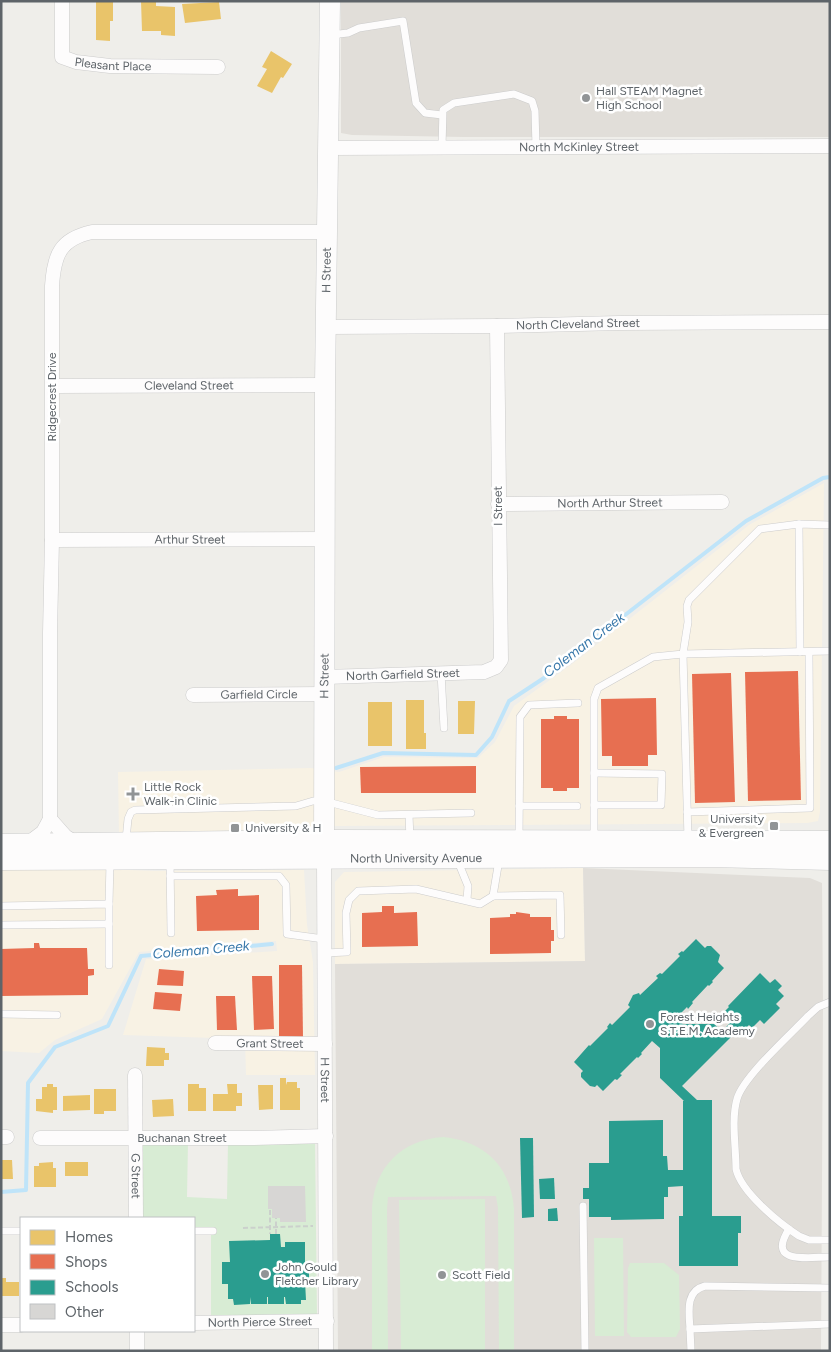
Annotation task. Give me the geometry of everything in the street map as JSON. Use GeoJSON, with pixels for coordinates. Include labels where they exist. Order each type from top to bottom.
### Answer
{"type":"FeatureCollection","features":[{"type":"Feature","properties":{"kind":"main road","name":"H Street"},"geometry":{"type":"LineString","coordinates":[[324,849],[330,1]]}},
{"type":"Feature","properties":{"kind":"main road","name":"North University Avenue"},"geometry":{"type":"LineString","coordinates":[[1,860],[110,859],[170,868],[410,840],[830,841]]}},
{"type":"Feature","properties":{"kind":"main road","name":"North University Avenue"},"geometry":{"type":"LineString","coordinates":[[1,844],[126,843],[324,849],[457,859],[710,857],[830,860]]}},
{"type":"Feature","properties":{"kind":"street","name":"Pleasant Place"},"geometry":{"type":"LineString","coordinates":[[62,1],[62,57],[76,62],[110,66],[218,67]]}},
{"type":"Feature","properties":{"kind":"street","name":"North McKinley Street"},"geometry":{"type":"LineString","coordinates":[[329,148],[830,146]]}},
{"type":"Feature","properties":{"kind":"street","name":"Ridgecrest Drive"},"geometry":{"type":"LineString","coordinates":[[50,819],[53,271],[58,252],[64,244],[73,238],[86,233],[101,231],[327,232]]}},
{"type":"Feature","properties":{"kind":"street","name":"North Cleveland Street"},"geometry":{"type":"LineString","coordinates":[[327,327],[496,326],[629,322],[830,322]]}},
{"type":"Feature","properties":{"kind":"street","name":"I Street"},"geometry":{"type":"LineString","coordinates":[[480,672],[496,668],[502,654],[496,326]]}},
{"type":"Feature","properties":{"kind":"street","name":"Cleveland Street"},"geometry":{"type":"LineString","coordinates":[[53,386],[326,385]]}},
{"type":"Feature","properties":{"kind":"street","name":"North Arthur Street"},"geometry":{"type":"LineString","coordinates":[[498,504],[722,502]]}},
{"type":"Feature","properties":{"kind":"street","name":"Arthur Street"},"geometry":{"type":"LineString","coordinates":[[52,540],[326,539]]}},
{"type":"Feature","properties":{"kind":"street","name":"North Garfield Street"},"geometry":{"type":"LineString","coordinates":[[325,685],[442,673],[480,672]]}},
{"type":"Feature","properties":{"kind":"street","name":"Garfield Circle"},"geometry":{"type":"LineString","coordinates":[[193,695],[325,685]]}},
{"type":"Feature","properties":{"kind":"street"},"geometry":{"type":"LineString","coordinates":[[27,845],[43,832],[50,819],[65,836],[78,844]]}},
{"type":"Feature","properties":{"kind":"street","name":"H Street"},"geometry":{"type":"LineString","coordinates":[[324,849],[326,1351]]}},
{"type":"Feature","properties":{"kind":"street","name":"Grant Street"},"geometry":{"type":"LineString","coordinates":[[215,1043],[325,1044]]}},
{"type":"Feature","properties":{"kind":"street","name":"G Street"},"geometry":{"type":"LineString","coordinates":[[135,1075],[136,1217]]}},
{"type":"Feature","properties":{"kind":"street","name":"Buchanan Street"},"geometry":{"type":"LineString","coordinates":[[40,1138],[326,1136]]}},
{"type":"Feature","properties":{"kind":"street","name":"North Pierce Street"},"geometry":{"type":"LineString","coordinates":[[195,1323],[327,1321]]}},
{"type":"Feature","properties":{"kind":"street"},"geometry":{"type":"LineString","coordinates":[[1,1325],[20,1325]]}},
{"type":"Feature","properties":{"kind":"street"},"geometry":{"type":"LineString","coordinates":[[137,1332],[137,1351]]}},
{"type":"Feature","properties":{"kind":"lane"},"geometry":{"type":"LineString","coordinates":[[330,35],[403,21],[416,103],[425,113],[442,115]]}},
{"type":"Feature","properties":{"kind":"lane"},"geometry":{"type":"LineString","coordinates":[[442,147],[443,110],[454,102],[514,94],[532,101],[535,111],[536,147]]}},
{"type":"Feature","properties":{"kind":"lane"},"geometry":{"type":"LineString","coordinates":[[688,841],[683,654],[689,600],[760,530],[799,524],[830,525]]}},
{"type":"Feature","properties":{"kind":"lane"},"geometry":{"type":"LineString","coordinates":[[799,524],[800,652]]}},
{"type":"Feature","properties":{"kind":"lane"},"geometry":{"type":"LineString","coordinates":[[687,812],[810,808],[808,652]]}},
{"type":"Feature","properties":{"kind":"lane"},"geometry":{"type":"LineString","coordinates":[[594,840],[594,699],[598,688],[653,657],[683,654],[830,652]]}},
{"type":"Feature","properties":{"kind":"lane"},"geometry":{"type":"LineString","coordinates":[[442,673],[444,728]]}},
{"type":"Feature","properties":{"kind":"lane"},"geometry":{"type":"LineString","coordinates":[[519,840],[520,717],[529,705],[578,703]]}},
{"type":"Feature","properties":{"kind":"lane"},"geometry":{"type":"LineString","coordinates":[[594,773],[662,774],[661,805],[594,805]]}},
{"type":"Feature","properties":{"kind":"lane"},"geometry":{"type":"LineString","coordinates":[[126,843],[128,819],[131,812],[135,810],[296,806],[324,800],[378,815],[471,813]]}},
{"type":"Feature","properties":{"kind":"lane"},"geometry":{"type":"LineString","coordinates":[[519,806],[577,806]]}},
{"type":"Feature","properties":{"kind":"lane"},"geometry":{"type":"LineString","coordinates":[[409,814],[410,840]]}},
{"type":"Feature","properties":{"kind":"lane"},"geometry":{"type":"LineString","coordinates":[[109,965],[110,859]]}},
{"type":"Feature","properties":{"kind":"lane"},"geometry":{"type":"LineString","coordinates":[[457,859],[468,886],[467,900]]}},
{"type":"Feature","properties":{"kind":"lane"},"geometry":{"type":"LineString","coordinates":[[493,896],[499,859]]}},
{"type":"Feature","properties":{"kind":"lane"},"geometry":{"type":"LineString","coordinates":[[171,933],[170,868],[280,876],[286,885],[286,934],[347,952],[346,913],[349,900],[358,891],[416,889],[480,904],[493,896],[560,895],[561,935]]}},
{"type":"Feature","properties":{"kind":"lane"},"geometry":{"type":"LineString","coordinates":[[1,906],[109,904]]}},
{"type":"Feature","properties":{"kind":"lane"},"geometry":{"type":"LineString","coordinates":[[1,925],[109,924]]}},
{"type":"Feature","properties":{"kind":"lane"},"geometry":{"type":"LineString","coordinates":[[830,1002],[818,1007],[808,1016],[748,1078],[738,1096],[736,1104],[736,1169],[746,1190],[789,1229],[803,1239],[830,1240]]}},
{"type":"Feature","properties":{"kind":"lane"},"geometry":{"type":"LineString","coordinates":[[1,1014],[57,1015]]}},
{"type":"Feature","properties":{"kind":"lane"},"geometry":{"type":"LineString","coordinates":[[583,1206],[585,1351]]}},
{"type":"Feature","properties":{"kind":"lane"},"geometry":{"type":"LineString","coordinates":[[789,1229],[782,1241],[782,1250],[788,1255],[798,1258],[830,1257]]}},
{"type":"Feature","properties":{"kind":"lane"},"geometry":{"type":"LineString","coordinates":[[195,1231],[213,1230]]}},
{"type":"Feature","properties":{"kind":"lane"},"geometry":{"type":"LineString","coordinates":[[1,1231],[20,1231]]}},
{"type":"Feature","properties":{"kind":"lane"},"geometry":{"type":"LineString","coordinates":[[691,1351],[690,1296],[701,1287],[830,1288]]}},
{"type":"Feature","properties":{"kind":"lane"},"geometry":{"type":"LineString","coordinates":[[690,1329],[830,1324]]}},
{"type":"Feature","properties":{"kind":"path"},"geometry":{"type":"LineString","coordinates":[[270,1210],[270,1234]]}},
{"type":"Feature","properties":{"kind":"path"},"geometry":{"type":"LineString","coordinates":[[276,1218],[276,1234]]}},
{"type":"Feature","properties":{"kind":"path"},"geometry":{"type":"LineString","coordinates":[[243,1228],[313,1226]]}},
{"type":"Feature","properties":{"kind":"shaded area","name":"Hall STEAM Magnet High School"},"geometry":{"type":"Polygon","coordinates":[[[341,1],[830,1],[830,137],[464,137],[352,135],[341,133],[341,1]]]}},
{"type":"Feature","properties":{"kind":"shaded area"},"geometry":{"type":"Polygon","coordinates":[[[824,483],[820,812],[818,821],[807,823],[337,826],[119,835],[118,772],[311,768],[339,772],[384,757],[478,758],[495,742],[514,706],[572,664],[749,525],[824,483]]]}},
{"type":"Feature","properties":{"kind":"shaded area"},"geometry":{"type":"Polygon","coordinates":[[[1,865],[154,871],[304,870],[307,925],[313,962],[315,1075],[246,1075],[245,1039],[123,1035],[146,959],[277,951],[276,941],[139,952],[102,1019],[55,1040],[39,1053],[1,1051],[1,865]]]}},
{"type":"Feature","properties":{"kind":"shaded area"},"geometry":{"type":"Polygon","coordinates":[[[583,868],[585,961],[335,964],[335,882],[344,872],[583,868]]]}},
{"type":"Feature","properties":{"kind":"shaded area"},"geometry":{"type":"Polygon","coordinates":[[[583,868],[810,878],[822,883],[821,1351],[338,1351],[335,964],[585,961],[583,868]]]}},
{"type":"Feature","properties":{"kind":"green space"},"geometry":{"type":"Polygon","coordinates":[[[443,1137],[471,1144],[483,1150],[493,1159],[508,1181],[514,1209],[514,1351],[499,1351],[498,1208],[496,1196],[388,1197],[388,1351],[372,1351],[372,1208],[374,1193],[385,1168],[393,1158],[415,1143],[443,1137]]]}},
{"type":"Feature","properties":{"kind":"green space"},"geometry":{"type":"Polygon","coordinates":[[[315,1141],[317,1317],[211,1318],[211,1234],[195,1234],[195,1217],[141,1217],[140,1142],[188,1142],[187,1197],[227,1199],[228,1142],[315,1141]]]}},
{"type":"Feature","properties":{"kind":"green space","name":"Scott Field"},"geometry":{"type":"Polygon","coordinates":[[[485,1199],[485,1351],[401,1351],[399,1200],[485,1199]]]}},
{"type":"Feature","properties":{"kind":"green space"},"geometry":{"type":"Polygon","coordinates":[[[594,1238],[623,1238],[624,1336],[595,1336],[594,1238]]]}},
{"type":"Feature","properties":{"kind":"green space"},"geometry":{"type":"Polygon","coordinates":[[[630,1263],[664,1263],[679,1275],[680,1329],[676,1337],[631,1337],[627,1332],[628,1268],[630,1263]]]}},
{"type":"Feature","properties":{"kind":"building: Homes"},"geometry":{"type":"Polygon","coordinates":[[[96,1],[113,1],[110,41],[96,40],[96,1]]]}},
{"type":"Feature","properties":{"kind":"building: Homes"},"geometry":{"type":"Polygon","coordinates":[[[141,1],[156,1],[156,6],[175,7],[175,36],[161,35],[161,31],[142,31],[141,1]]]}},
{"type":"Feature","properties":{"kind":"building: Homes"},"geometry":{"type":"Polygon","coordinates":[[[219,2],[221,19],[185,23],[182,4],[219,2]]]}},
{"type":"Feature","properties":{"kind":"building: Homes"},"geometry":{"type":"Polygon","coordinates":[[[271,51],[292,64],[283,78],[281,77],[272,93],[257,86],[267,69],[262,67],[271,51]]]}},
{"type":"Feature","properties":{"kind":"building: Homes"},"geometry":{"type":"Polygon","coordinates":[[[406,700],[424,700],[426,749],[406,749],[406,700]]]}},
{"type":"Feature","properties":{"kind":"building: Homes"},"geometry":{"type":"Polygon","coordinates":[[[458,701],[475,701],[474,734],[458,734],[458,701]]]}},
{"type":"Feature","properties":{"kind":"building: Homes"},"geometry":{"type":"Polygon","coordinates":[[[368,702],[392,702],[392,746],[368,746],[368,702]]]}},
{"type":"Feature","properties":{"kind":"building: Homes"},"geometry":{"type":"Polygon","coordinates":[[[147,1047],[165,1048],[165,1053],[169,1053],[169,1060],[164,1060],[164,1066],[146,1066],[147,1047]]]}},
{"type":"Feature","properties":{"kind":"building: Homes"},"geometry":{"type":"Polygon","coordinates":[[[280,1078],[286,1078],[286,1085],[287,1082],[297,1082],[297,1088],[300,1088],[300,1110],[280,1110],[280,1078]]]}},
{"type":"Feature","properties":{"kind":"building: Homes"},"geometry":{"type":"Polygon","coordinates":[[[47,1084],[53,1084],[53,1087],[57,1087],[57,1110],[53,1110],[53,1113],[36,1111],[36,1099],[42,1099],[42,1087],[47,1087],[47,1084]]]}},
{"type":"Feature","properties":{"kind":"building: Homes"},"geometry":{"type":"Polygon","coordinates":[[[188,1084],[199,1084],[199,1088],[206,1088],[206,1111],[188,1111],[188,1084]]]}},
{"type":"Feature","properties":{"kind":"building: Homes"},"geometry":{"type":"Polygon","coordinates":[[[227,1084],[237,1084],[237,1093],[242,1093],[242,1106],[236,1106],[236,1111],[213,1111],[213,1094],[228,1094],[227,1084]]]}},
{"type":"Feature","properties":{"kind":"building: Homes"},"geometry":{"type":"Polygon","coordinates":[[[258,1085],[273,1085],[273,1109],[259,1110],[258,1085]]]}},
{"type":"Feature","properties":{"kind":"building: Homes"},"geometry":{"type":"Polygon","coordinates":[[[94,1089],[116,1089],[116,1111],[104,1111],[104,1114],[94,1114],[94,1089]]]}},
{"type":"Feature","properties":{"kind":"building: Homes"},"geometry":{"type":"Polygon","coordinates":[[[90,1095],[90,1110],[63,1111],[63,1096],[90,1095]]]}},
{"type":"Feature","properties":{"kind":"building: Homes"},"geometry":{"type":"Polygon","coordinates":[[[173,1099],[174,1116],[153,1117],[152,1100],[173,1099]]]}},
{"type":"Feature","properties":{"kind":"building: Homes"},"geometry":{"type":"Polygon","coordinates":[[[1,1160],[12,1160],[13,1179],[1,1179],[1,1160]]]}},
{"type":"Feature","properties":{"kind":"building: Homes"},"geometry":{"type":"Polygon","coordinates":[[[53,1162],[53,1168],[56,1168],[56,1187],[34,1187],[34,1166],[39,1166],[39,1163],[53,1162]]]}},
{"type":"Feature","properties":{"kind":"building: Homes"},"geometry":{"type":"Polygon","coordinates":[[[65,1162],[88,1162],[88,1176],[65,1176],[65,1162]]]}},
{"type":"Feature","properties":{"kind":"building: Homes"},"geometry":{"type":"Polygon","coordinates":[[[1,1278],[6,1278],[6,1282],[19,1282],[19,1296],[1,1296],[1,1278]]]}},
{"type":"Feature","properties":{"kind":"building: Shops"},"geometry":{"type":"Polygon","coordinates":[[[798,671],[801,800],[748,801],[745,672],[798,671]]]}},
{"type":"Feature","properties":{"kind":"building: Shops"},"geometry":{"type":"Polygon","coordinates":[[[731,673],[735,802],[695,803],[692,674],[731,673]]]}},
{"type":"Feature","properties":{"kind":"building: Shops"},"geometry":{"type":"Polygon","coordinates":[[[656,698],[657,755],[648,755],[648,766],[612,766],[612,756],[602,756],[601,699],[656,698]]]}},
{"type":"Feature","properties":{"kind":"building: Shops"},"geometry":{"type":"Polygon","coordinates":[[[554,716],[567,716],[567,719],[579,719],[579,788],[567,788],[567,791],[553,791],[553,788],[541,788],[541,719],[554,719],[554,716]]]}},
{"type":"Feature","properties":{"kind":"building: Shops"},"geometry":{"type":"Polygon","coordinates":[[[476,766],[476,793],[361,793],[360,767],[476,766]]]}},
{"type":"Feature","properties":{"kind":"building: Shops"},"geometry":{"type":"Polygon","coordinates":[[[238,889],[238,896],[259,895],[259,930],[197,931],[196,896],[217,895],[216,890],[238,889]]]}},
{"type":"Feature","properties":{"kind":"building: Shops"},"geometry":{"type":"Polygon","coordinates":[[[382,906],[394,906],[394,913],[417,912],[418,946],[362,947],[362,913],[382,912],[382,906]]]}},
{"type":"Feature","properties":{"kind":"building: Shops"},"geometry":{"type":"Polygon","coordinates":[[[516,912],[530,914],[530,917],[551,917],[551,930],[554,930],[554,941],[551,941],[551,953],[490,954],[490,918],[510,917],[510,914],[516,914],[516,912]]]}},
{"type":"Feature","properties":{"kind":"building: Shops"},"geometry":{"type":"Polygon","coordinates":[[[34,943],[39,943],[40,948],[87,948],[88,969],[94,969],[94,975],[88,976],[88,995],[1,996],[1,949],[34,948],[34,943]]]}},
{"type":"Feature","properties":{"kind":"building: Shops"},"geometry":{"type":"Polygon","coordinates":[[[279,965],[302,965],[303,1037],[279,1037],[279,965]]]}},
{"type":"Feature","properties":{"kind":"building: Shops"},"geometry":{"type":"Polygon","coordinates":[[[159,969],[184,971],[183,986],[157,985],[159,969]]]}},
{"type":"Feature","properties":{"kind":"building: Shops"},"geometry":{"type":"Polygon","coordinates":[[[252,976],[272,976],[274,1029],[254,1030],[252,976]]]}},
{"type":"Feature","properties":{"kind":"building: Shops"},"geometry":{"type":"Polygon","coordinates":[[[155,992],[182,994],[180,1011],[153,1009],[155,992]]]}},
{"type":"Feature","properties":{"kind":"building: Shops"},"geometry":{"type":"Polygon","coordinates":[[[216,996],[235,996],[237,1030],[217,1030],[216,996]]]}},
{"type":"Feature","properties":{"kind":"building: Schools","name":"Forest Heights S.T.E.M. Academy"},"geometry":{"type":"Polygon","coordinates":[[[696,939],[705,948],[711,946],[720,955],[718,962],[724,968],[713,982],[692,1002],[688,1009],[687,1007],[676,1018],[683,1024],[714,1024],[722,1031],[733,1020],[725,1011],[728,1006],[760,973],[770,983],[775,979],[782,986],[778,990],[784,996],[776,1004],[780,1008],[764,1024],[760,1020],[752,1028],[749,1025],[745,1029],[742,1026],[682,1086],[697,1100],[712,1100],[712,1216],[741,1216],[741,1233],[738,1233],[738,1266],[679,1266],[679,1216],[683,1216],[683,1186],[668,1187],[668,1197],[664,1197],[664,1219],[611,1220],[611,1217],[589,1217],[589,1199],[583,1199],[583,1188],[589,1188],[589,1163],[609,1163],[609,1121],[663,1120],[663,1156],[667,1156],[668,1170],[683,1170],[684,1101],[660,1078],[660,1048],[652,1041],[642,1054],[620,1074],[622,1075],[603,1091],[597,1085],[595,1087],[590,1086],[581,1077],[583,1071],[574,1062],[608,1028],[610,1023],[612,1025],[630,1007],[628,1005],[633,995],[639,993],[640,995],[658,978],[656,976],[660,973],[662,974],[680,956],[678,954],[683,952],[696,939]]]}},
{"type":"Feature","properties":{"kind":"building: Schools"},"geometry":{"type":"Polygon","coordinates":[[[520,1138],[533,1138],[534,1217],[522,1218],[520,1138]]]}},
{"type":"Feature","properties":{"kind":"building: Schools"},"geometry":{"type":"Polygon","coordinates":[[[554,1178],[555,1199],[540,1199],[539,1179],[554,1178]]]}},
{"type":"Feature","properties":{"kind":"building: Schools"},"geometry":{"type":"Polygon","coordinates":[[[557,1208],[558,1221],[548,1221],[548,1209],[557,1208]]]}},
{"type":"Feature","properties":{"kind":"building: Schools","name":"John Gould Fletcher Library"},"geometry":{"type":"Polygon","coordinates":[[[270,1234],[280,1234],[281,1247],[285,1247],[285,1242],[305,1242],[305,1267],[309,1267],[309,1281],[305,1281],[306,1300],[301,1300],[301,1304],[286,1304],[284,1297],[284,1304],[268,1304],[267,1297],[267,1304],[251,1304],[250,1297],[250,1304],[234,1305],[233,1299],[228,1299],[228,1284],[222,1284],[222,1262],[230,1262],[229,1241],[270,1240],[270,1234]]]}},
{"type":"Feature","properties":{"kind":"building: Other"},"geometry":{"type":"Polygon","coordinates":[[[268,1186],[305,1186],[306,1222],[280,1222],[280,1218],[272,1218],[272,1209],[268,1209],[268,1186]]]}},
{"type":"Feature","properties":{"kind":"waterway","name":"Coleman Creek"},"geometry":{"type":"LineString","coordinates":[[336,768],[383,753],[476,755],[492,737],[509,701],[544,678],[746,521],[823,478],[830,477]]}},
{"type":"Feature","properties":{"kind":"waterway","name":"Coleman Creek"},"geometry":{"type":"LineString","coordinates":[[1,1192],[26,1190],[28,1083],[55,1047],[108,1026],[141,956],[272,944]]}},
{"type":"Feature","properties":{"kind":"place","name":"Hall STEAM Magnet High School"},"geometry":{"type":"Point","coordinates":[586,98]}},
{"type":"Feature","properties":{"kind":"place","name":"Little Rock Walk-in Clinic"},"geometry":{"type":"Point","coordinates":[133,794]}},
{"type":"Feature","properties":{"kind":"place","name":"University & Evergreen"},"geometry":{"type":"Point","coordinates":[774,826]}},
{"type":"Feature","properties":{"kind":"place","name":"University & H"},"geometry":{"type":"Point","coordinates":[235,828]}},
{"type":"Feature","properties":{"kind":"place","name":"Forest Heights S.T.E.M. Academy"},"geometry":{"type":"Point","coordinates":[650,1024]}},
{"type":"Feature","properties":{"kind":"place","name":"John Gould Fletcher Library"},"geometry":{"type":"Point","coordinates":[265,1274]}},
{"type":"Feature","properties":{"kind":"place","name":"Scott Field"},"geometry":{"type":"Point","coordinates":[442,1275]}}]}
